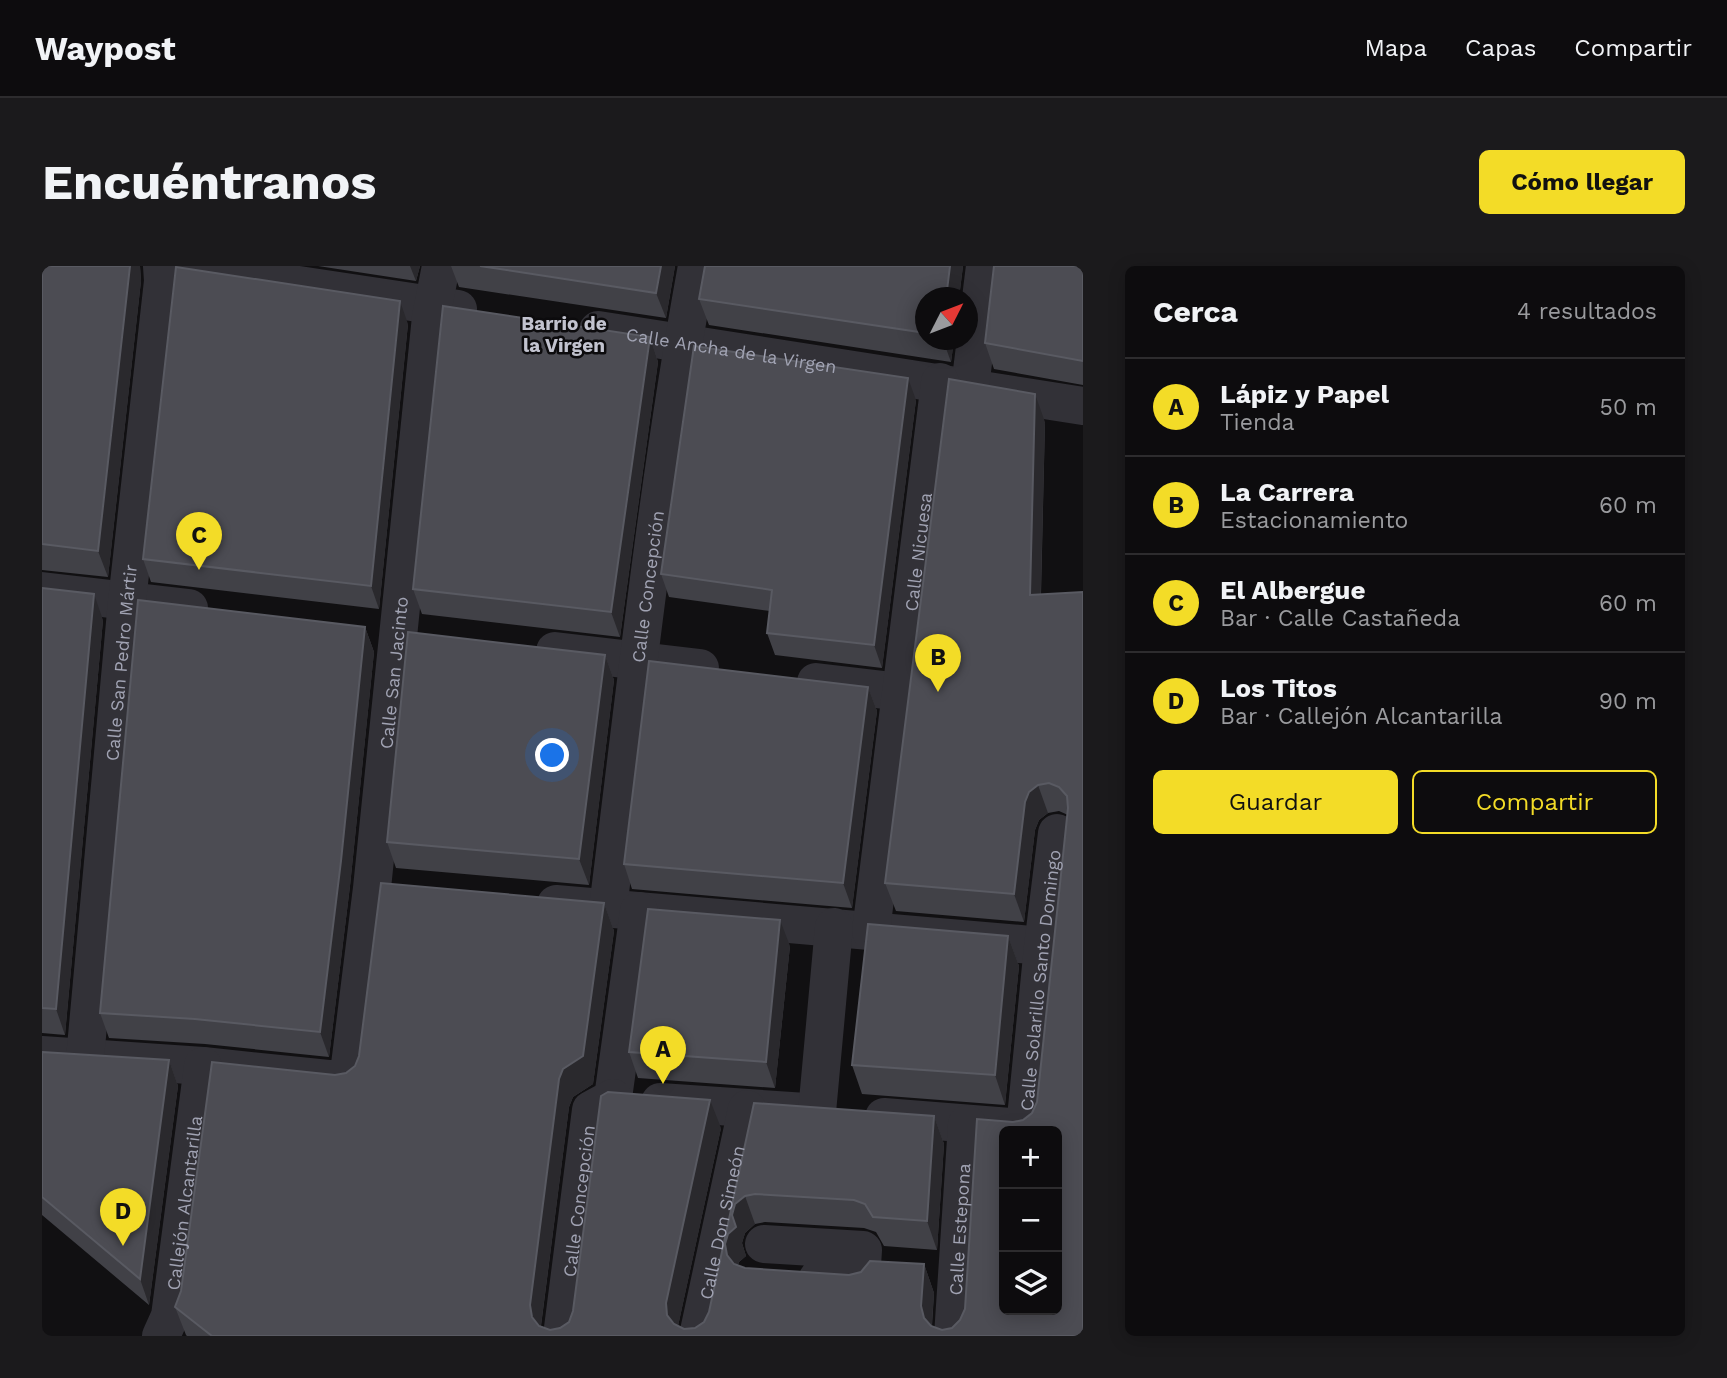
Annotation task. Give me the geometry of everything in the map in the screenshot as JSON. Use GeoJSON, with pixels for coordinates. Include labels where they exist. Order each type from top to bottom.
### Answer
{"type":"FeatureCollection","features":[{"type":"Feature","properties":{"kind":"street","name":"Calle San Pedro Mártir"},"geometry":{"type":"LineString","coordinates":[[85,1058],[127,601],[163,281],[162,266]]}},
{"type":"Feature","properties":{"kind":"street"},"geometry":{"type":"LineString","coordinates":[[172,266],[486,314]]}},
{"type":"Feature","properties":{"kind":"street","name":"Calle San Jacinto"},"geometry":{"type":"LineString","coordinates":[[203,1066],[348,1081],[386,889],[384,631],[441,266]]}},
{"type":"Feature","properties":{"kind":"street","name":"Calle Concepción"},"geometry":{"type":"LineString","coordinates":[[562,1336],[591,1110],[613,1098],[639,661],[683,343],[697,266]]}},
{"type":"Feature","properties":{"kind":"street","name":"Calle Nicuesa"},"geometry":{"type":"LineString","coordinates":[[817,1112],[901,692],[955,385],[985,266]]}},
{"type":"Feature","properties":{"kind":"street","name":"Calle Ancha de la Virgen"},"geometry":{"type":"LineString","coordinates":[[565,325],[1083,406]]}},
{"type":"Feature","properties":{"kind":"street"},"geometry":{"type":"LineString","coordinates":[[42,591],[222,612]]}},
{"type":"Feature","properties":{"kind":"street"},"geometry":{"type":"LineString","coordinates":[[384,631],[438,638]]}},
{"type":"Feature","properties":{"kind":"street"},"geometry":{"type":"LineString","coordinates":[[518,647],[735,673]]}},
{"type":"Feature","properties":{"kind":"street"},"geometry":{"type":"LineString","coordinates":[[777,677],[901,692]]}},
{"type":"Feature","properties":{"kind":"street","name":"Calle Solarillo Santo Domingo"},"geometry":{"type":"LineString","coordinates":[[967,1124],[1025,1128],[1057,832]]}},
{"type":"Feature","properties":{"kind":"street"},"geometry":{"type":"LineString","coordinates":[[525,901],[1043,946]]}},
{"type":"Feature","properties":{"kind":"street"},"geometry":{"type":"LineString","coordinates":[[42,1055],[203,1066]]}},
{"type":"Feature","properties":{"kind":"street","name":"Callejón Alcantarilla"},"geometry":{"type":"LineString","coordinates":[[161,1336],[170,1316],[203,1066]]}},
{"type":"Feature","properties":{"kind":"street"},"geometry":{"type":"LineString","coordinates":[[613,1098],[967,1124]]}},
{"type":"Feature","properties":{"kind":"street","name":"Calle Don Simeón"},"geometry":{"type":"LineString","coordinates":[[698,1336],[747,1109]]}},
{"type":"Feature","properties":{"kind":"street","name":"Calle Estepona"},"geometry":{"type":"LineString","coordinates":[[953,1336],[967,1124]]}},
{"type":"Feature","properties":{"kind":"street"},"geometry":{"type":"LineString","coordinates":[[761,1259],[861,1281],[904,1269]]}},
{"type":"Feature","properties":{"kind":"building"},"geometry":{"type":"Polygon","coordinates":[[[42,266],[130,266],[98,551],[42,544],[42,266]]]}},
{"type":"Feature","properties":{"kind":"building"},"geometry":{"type":"Polygon","coordinates":[[[480,266],[661,266],[656,293],[480,266]]]}},
{"type":"Feature","properties":{"kind":"building"},"geometry":{"type":"Polygon","coordinates":[[[705,266],[950,266],[947,287],[915,287],[915,331],[699,299],[705,266]]]}},
{"type":"Feature","properties":{"kind":"building"},"geometry":{"type":"Polygon","coordinates":[[[994,266],[1083,266],[1083,361],[985,343],[994,266]]]}},
{"type":"Feature","properties":{"kind":"building"},"geometry":{"type":"Polygon","coordinates":[[[176,267],[400,301],[371,586],[143,559],[176,267]]]}},
{"type":"Feature","properties":{"kind":"building"},"geometry":{"type":"Polygon","coordinates":[[[443,306],[650,337],[611,612],[413,589],[443,306]]]}},
{"type":"Feature","properties":{"kind":"building"},"geometry":{"type":"Polygon","coordinates":[[[694,346],[908,378],[874,645],[767,633],[772,590],[661,574],[694,346]]]}},
{"type":"Feature","properties":{"kind":"building"},"geometry":{"type":"Polygon","coordinates":[[[949,379],[1035,394],[1030,595],[1083,592],[1083,1336],[212,1336],[175,1307],[181,1291],[212,1062],[335,1075],[346,1073],[355,1066],[359,1056],[381,883],[604,903],[583,1056],[563,1069],[559,1079],[530,1305],[532,1317],[539,1326],[550,1330],[560,1328],[569,1322],[573,1311],[601,1096],[608,1092],[710,1100],[666,1303],[667,1315],[674,1324],[684,1329],[695,1328],[704,1322],[709,1312],[754,1103],[934,1116],[927,1221],[873,1217],[865,1204],[854,1200],[755,1194],[745,1196],[735,1204],[732,1215],[736,1227],[728,1234],[725,1244],[727,1255],[734,1264],[745,1268],[849,1275],[861,1272],[870,1261],[924,1264],[921,1306],[924,1318],[931,1326],[942,1330],[952,1328],[965,1309],[977,1119],[1013,1122],[1023,1120],[1032,1113],[1037,1102],[1068,808],[1067,796],[1059,787],[1049,783],[1038,785],[1029,792],[1025,802],[1014,894],[885,883],[949,379]]]}},
{"type":"Feature","properties":{"kind":"building"},"geometry":{"type":"Polygon","coordinates":[[[42,588],[94,594],[56,1009],[42,1008],[42,588]]]}},
{"type":"Feature","properties":{"kind":"building"},"geometry":{"type":"Polygon","coordinates":[[[138,600],[365,627],[320,1032],[195,1019],[100,1013],[138,600]]]}},
{"type":"Feature","properties":{"kind":"building"},"geometry":{"type":"Polygon","coordinates":[[[408,632],[605,655],[579,859],[387,842],[408,632]]]}},
{"type":"Feature","properties":{"kind":"building"},"geometry":{"type":"Polygon","coordinates":[[[649,661],[868,687],[843,883],[624,864],[649,661]]]}},
{"type":"Feature","properties":{"kind":"building"},"geometry":{"type":"Polygon","coordinates":[[[648,909],[780,920],[766,1062],[629,1052],[648,909]]]}},
{"type":"Feature","properties":{"kind":"building"},"geometry":{"type":"Polygon","coordinates":[[[868,924],[1008,936],[995,1075],[852,1065],[868,924]]]}},
{"type":"Feature","properties":{"kind":"building"},"geometry":{"type":"Polygon","coordinates":[[[42,1052],[169,1060],[140,1279],[42,1197],[42,1052]]]}},
{"type":"Feature","properties":{"kind":"place","name":"El Albergue"},"geometry":{"type":"Point","coordinates":[199,570]}},
{"type":"Feature","properties":{"kind":"place","name":"La Carrera"},"geometry":{"type":"Point","coordinates":[938,692]}},
{"type":"Feature","properties":{"kind":"place","name":"Lápiz y Papel"},"geometry":{"type":"Point","coordinates":[663,1084]}},
{"type":"Feature","properties":{"kind":"place","name":"Los Titos"},"geometry":{"type":"Point","coordinates":[123,1246]}},
{"type":"Feature","properties":{"kind":"district","name":"Barrio de la Virgen"},"geometry":{"type":"Point","coordinates":[564,334]}}]}
